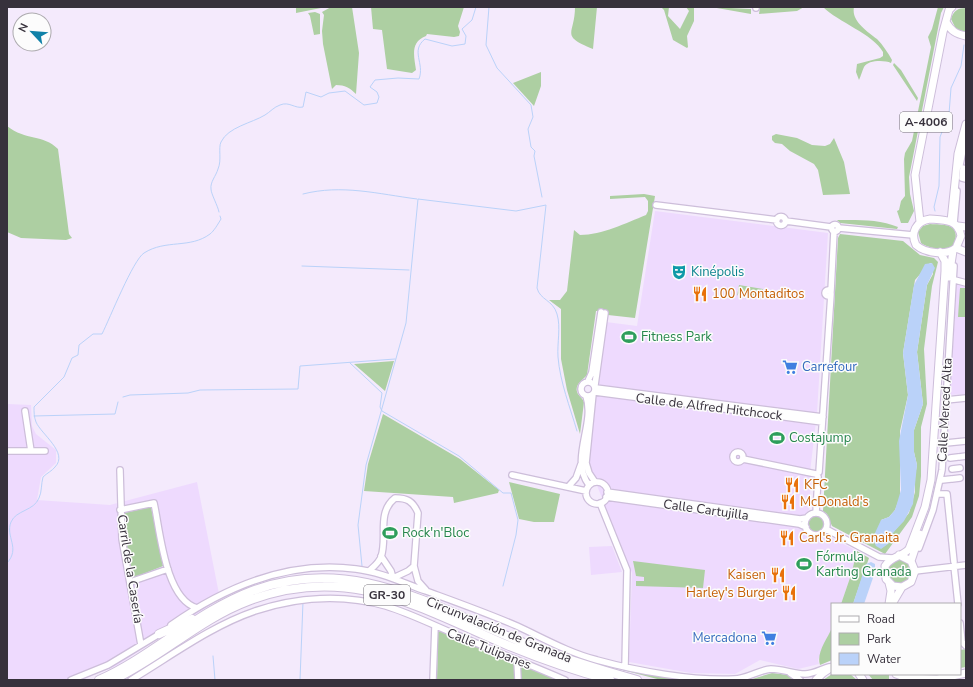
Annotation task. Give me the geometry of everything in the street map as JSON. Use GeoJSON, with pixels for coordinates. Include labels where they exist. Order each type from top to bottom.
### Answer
{"type":"FeatureCollection","features":[{"type":"Feature","properties":{"kind":"highway","name":"Circunvalación de Granada"},"geometry":{"type":"LineString","coordinates":[[98,680],[131,664],[230,600],[281,582],[311,578],[358,580],[385,586],[413,596],[551,653],[637,680]]}},
{"type":"Feature","properties":{"kind":"highway","name":"Circunvalación de Granada"},"geometry":{"type":"LineString","coordinates":[[113,680],[132,671],[207,623],[247,601],[282,591],[322,586],[352,588],[402,600],[529,654],[610,680]]}},
{"type":"Feature","properties":{"kind":"highway"},"geometry":{"type":"LineString","coordinates":[[159,634],[202,613],[211,611]]}},
{"type":"Feature","properties":{"kind":"highway"},"geometry":{"type":"LineString","coordinates":[[121,680],[132,671]]}},
{"type":"Feature","properties":{"kind":"main road","name":"A-4006"},"geometry":{"type":"LineString","coordinates":[[920,222],[920,212],[916,192],[916,175],[942,38],[949,10],[952,7]]}},
{"type":"Feature","properties":{"kind":"main road"},"geometry":{"type":"LineString","coordinates":[[946,22],[950,29],[958,34],[966,36]]}},
{"type":"Feature","properties":{"kind":"main road","name":"A-4006"},"geometry":{"type":"LineString","coordinates":[[954,251],[961,236],[954,223],[958,154],[966,124]]}},
{"type":"Feature","properties":{"kind":"main road"},"geometry":{"type":"LineString","coordinates":[[966,226],[930,219],[920,222],[913,235],[916,245],[920,249],[940,252],[966,252]]}},
{"type":"Feature","properties":{"kind":"main road","name":"Calle Merced Alta"},"geometry":{"type":"LineString","coordinates":[[912,562],[929,509],[936,478],[954,251]]}},
{"type":"Feature","properties":{"kind":"main road","name":"Calle Merced Alta"},"geometry":{"type":"LineString","coordinates":[[899,555],[905,552],[911,544],[925,507],[931,480],[945,271],[945,261],[940,252]]}},
{"type":"Feature","properties":{"kind":"main road"},"geometry":{"type":"LineString","coordinates":[[889,603],[891,591],[884,574],[885,566],[892,558],[899,555],[912,562],[915,571],[911,582],[902,587],[893,603]]}},
{"type":"Feature","properties":{"kind":"main road"},"geometry":{"type":"LineString","coordinates":[[889,583],[902,587]]}},
{"type":"Feature","properties":{"kind":"main road"},"geometry":{"type":"LineString","coordinates":[[816,680],[831,668]]}},
{"type":"Feature","properties":{"kind":"main road"},"geometry":{"type":"LineString","coordinates":[[899,675],[907,678],[934,680],[957,675]]}},
{"type":"Feature","properties":{"kind":"street"},"geometry":{"type":"LineString","coordinates":[[954,223],[960,163],[966,136]]}},
{"type":"Feature","properties":{"kind":"street"},"geometry":{"type":"LineString","coordinates":[[966,169],[963,168],[962,178],[966,179]]}},
{"type":"Feature","properties":{"kind":"street"},"geometry":{"type":"LineString","coordinates":[[656,204],[777,220],[780,217],[783,217],[786,221],[835,229],[913,235]]}},
{"type":"Feature","properties":{"kind":"street"},"geometry":{"type":"LineString","coordinates":[[816,513],[830,306],[829,293],[835,229]]}},
{"type":"Feature","properties":{"kind":"street","name":"Calle Merced Alta"},"geometry":{"type":"LineString","coordinates":[[912,562],[933,510],[942,470],[954,251]]}},
{"type":"Feature","properties":{"kind":"street"},"geometry":{"type":"LineString","coordinates":[[955,280],[966,283]]}},
{"type":"Feature","properties":{"kind":"street"},"geometry":{"type":"LineString","coordinates":[[568,487],[576,478],[581,461],[588,408],[586,396],[583,394],[581,387],[588,381],[592,372],[602,316],[586,463],[589,473],[595,482]]}},
{"type":"Feature","properties":{"kind":"street"},"geometry":{"type":"LineString","coordinates":[[588,381],[595,390]]}},
{"type":"Feature","properties":{"kind":"street"},"geometry":{"type":"LineString","coordinates":[[586,396],[595,390]]}},
{"type":"Feature","properties":{"kind":"street","name":"Calle de Alfred Hitchcock"},"geometry":{"type":"LineString","coordinates":[[595,390],[822,419]]}},
{"type":"Feature","properties":{"kind":"street"},"geometry":{"type":"LineString","coordinates":[[946,400],[966,398]]}},
{"type":"Feature","properties":{"kind":"street"},"geometry":{"type":"LineString","coordinates":[[25,411],[31,451]]}},
{"type":"Feature","properties":{"kind":"street"},"geometry":{"type":"LineString","coordinates":[[946,443],[966,441]]}},
{"type":"Feature","properties":{"kind":"street"},"geometry":{"type":"LineString","coordinates":[[7,451],[44,452]]}},
{"type":"Feature","properties":{"kind":"street"},"geometry":{"type":"LineString","coordinates":[[948,458],[966,456]]}},
{"type":"Feature","properties":{"kind":"street"},"geometry":{"type":"LineString","coordinates":[[743,459],[818,474]]}},
{"type":"Feature","properties":{"kind":"street"},"geometry":{"type":"LineString","coordinates":[[581,461],[589,500],[593,503],[600,503]]}},
{"type":"Feature","properties":{"kind":"street"},"geometry":{"type":"LineString","coordinates":[[944,470],[962,468]]}},
{"type":"Feature","properties":{"kind":"street","name":"Carril de la Casería"},"geometry":{"type":"LineString","coordinates":[[120,470],[122,539],[141,645]]}},
{"type":"Feature","properties":{"kind":"street"},"geometry":{"type":"LineString","coordinates":[[512,475],[568,487],[587,488],[595,482],[602,483],[607,494],[600,503]]}},
{"type":"Feature","properties":{"kind":"street"},"geometry":{"type":"LineString","coordinates":[[942,480],[962,478]]}},
{"type":"Feature","properties":{"kind":"street","name":"Calle Cartujilla"},"geometry":{"type":"LineString","coordinates":[[607,494],[800,520],[807,518]]}},
{"type":"Feature","properties":{"kind":"street","name":"Calle Cartujilla"},"geometry":{"type":"LineString","coordinates":[[607,494],[799,524],[806,527]]}},
{"type":"Feature","properties":{"kind":"street"},"geometry":{"type":"LineString","coordinates":[[940,494],[947,494],[958,603]]}},
{"type":"Feature","properties":{"kind":"street"},"geometry":{"type":"LineString","coordinates":[[369,572],[377,565],[381,556],[384,513],[388,504],[395,498],[409,500],[415,505],[418,513],[414,566],[418,581],[427,592]]}},
{"type":"Feature","properties":{"kind":"street"},"geometry":{"type":"LineString","coordinates":[[120,510],[154,503],[170,580],[185,602],[195,609]]}},
{"type":"Feature","properties":{"kind":"street"},"geometry":{"type":"LineString","coordinates":[[600,503],[627,570],[625,667]]}},
{"type":"Feature","properties":{"kind":"street"},"geometry":{"type":"LineString","coordinates":[[816,513],[825,517],[827,523],[826,529],[823,533],[815,535],[809,533],[806,527],[807,518],[811,514],[816,513]]}},
{"type":"Feature","properties":{"kind":"street"},"geometry":{"type":"LineString","coordinates":[[826,529],[879,557],[892,558]]}},
{"type":"Feature","properties":{"kind":"street"},"geometry":{"type":"LineString","coordinates":[[381,556],[393,578]]}},
{"type":"Feature","properties":{"kind":"street"},"geometry":{"type":"LineString","coordinates":[[879,557],[885,566]]}},
{"type":"Feature","properties":{"kind":"street"},"geometry":{"type":"LineString","coordinates":[[915,571],[954,564],[966,565]]}},
{"type":"Feature","properties":{"kind":"street"},"geometry":{"type":"LineString","coordinates":[[393,578],[408,571],[414,566]]}},
{"type":"Feature","properties":{"kind":"street"},"geometry":{"type":"LineString","coordinates":[[71,680],[108,665],[159,634],[195,609],[244,584],[288,571],[338,568],[369,572],[393,578],[516,626],[577,654],[625,667],[692,678],[717,680],[737,680],[766,670],[780,670],[806,674],[831,667]]}},
{"type":"Feature","properties":{"kind":"street"},"geometry":{"type":"LineString","coordinates":[[130,582],[168,569]]}},
{"type":"Feature","properties":{"kind":"street","name":"Calle Tulipanes"},"geometry":{"type":"LineString","coordinates":[[131,680],[193,642],[228,623],[255,612],[298,600],[332,599],[379,605],[435,626],[565,680]]}},
{"type":"Feature","properties":{"kind":"street"},"geometry":{"type":"LineString","coordinates":[[184,616],[185,602]]}},
{"type":"Feature","properties":{"kind":"street"},"geometry":{"type":"LineString","coordinates":[[433,680],[435,626]]}},
{"type":"Feature","properties":{"kind":"street"},"geometry":{"type":"LineString","coordinates":[[961,627],[965,645]]}},
{"type":"Feature","properties":{"kind":"street"},"geometry":{"type":"LineString","coordinates":[[517,660],[518,680]]}},
{"type":"Feature","properties":{"kind":"street"},"geometry":{"type":"LineString","coordinates":[[788,672],[800,680]]}},
{"type":"Feature","properties":{"kind":"shaded area"},"geometry":{"type":"Polygon","coordinates":[[[655,211],[828,233],[817,413],[810,472],[809,510],[803,516],[801,527],[806,535],[810,537],[828,536],[857,551],[841,603],[831,603],[831,630],[818,660],[819,664],[798,669],[760,660],[735,674],[691,673],[629,662],[632,573],[588,463],[606,322],[637,326],[655,211]]]}},
{"type":"Feature","properties":{"kind":"shaded area"},"geometry":{"type":"Polygon","coordinates":[[[957,282],[966,284],[966,394],[950,395],[957,282]]]}},
{"type":"Feature","properties":{"kind":"shaded area"},"geometry":{"type":"Polygon","coordinates":[[[7,404],[31,405],[32,426],[36,434],[56,450],[56,463],[41,477],[37,500],[110,505],[197,482],[220,599],[116,666],[81,680],[7,680],[7,404]]]}},
{"type":"Feature","properties":{"kind":"shaded area"},"geometry":{"type":"Polygon","coordinates":[[[612,546],[622,572],[591,575],[589,547],[612,546]]]}},
{"type":"Feature","properties":{"kind":"green space"},"geometry":{"type":"Polygon","coordinates":[[[296,7],[326,7],[296,13],[296,7]]]}},
{"type":"Feature","properties":{"kind":"green space"},"geometry":{"type":"Polygon","coordinates":[[[331,7],[352,7],[359,53],[356,94],[345,86],[336,85],[332,89],[323,44],[322,31],[324,15],[322,12],[331,7]]]}},
{"type":"Feature","properties":{"kind":"green space"},"geometry":{"type":"Polygon","coordinates":[[[371,7],[464,7],[458,26],[460,32],[459,36],[454,37],[427,34],[417,42],[414,50],[416,70],[412,73],[387,69],[382,30],[373,29],[371,7]]]}},
{"type":"Feature","properties":{"kind":"green space"},"geometry":{"type":"Polygon","coordinates":[[[575,7],[597,7],[593,49],[572,37],[571,33],[575,7]]]}},
{"type":"Feature","properties":{"kind":"green space"},"geometry":{"type":"Polygon","coordinates":[[[661,7],[669,7],[668,16],[680,29],[689,11],[686,7],[694,7],[694,21],[687,36],[687,48],[673,40],[664,10],[661,7]]]}},
{"type":"Feature","properties":{"kind":"green space"},"geometry":{"type":"Polygon","coordinates":[[[711,7],[751,9],[751,14],[711,7]]]}},
{"type":"Feature","properties":{"kind":"green space"},"geometry":{"type":"Polygon","coordinates":[[[760,7],[804,7],[797,11],[759,14],[760,7]]]}},
{"type":"Feature","properties":{"kind":"green space"},"geometry":{"type":"Polygon","coordinates":[[[823,7],[854,7],[857,21],[877,39],[892,60],[891,63],[880,61],[869,63],[864,67],[859,80],[856,72],[857,64],[880,58],[883,56],[883,52],[872,39],[829,13],[823,7]]]}},
{"type":"Feature","properties":{"kind":"green space"},"geometry":{"type":"Polygon","coordinates":[[[938,7],[944,7],[941,13],[909,177],[910,194],[914,211],[908,223],[901,223],[897,211],[899,210],[901,201],[905,196],[905,153],[912,141],[931,47],[928,37],[932,29],[938,7]]]}},
{"type":"Feature","properties":{"kind":"green space"},"geometry":{"type":"Polygon","coordinates":[[[966,8],[966,32],[956,29],[951,19],[956,10],[966,8]]]}},
{"type":"Feature","properties":{"kind":"green space"},"geometry":{"type":"Polygon","coordinates":[[[315,12],[320,14],[320,34],[314,35],[308,13],[315,12]]]}},
{"type":"Feature","properties":{"kind":"green space"},"geometry":{"type":"Polygon","coordinates":[[[894,63],[901,70],[918,98],[917,101],[893,65],[894,63]]]}},
{"type":"Feature","properties":{"kind":"green space"},"geometry":{"type":"Polygon","coordinates":[[[541,72],[541,86],[534,106],[513,83],[541,72]]]}},
{"type":"Feature","properties":{"kind":"green space"},"geometry":{"type":"Polygon","coordinates":[[[7,126],[21,134],[46,141],[58,149],[69,234],[72,238],[66,240],[21,238],[7,232],[7,126]]]}},
{"type":"Feature","properties":{"kind":"green space"},"geometry":{"type":"Polygon","coordinates":[[[776,134],[797,138],[812,145],[825,146],[830,144],[834,138],[844,162],[850,194],[823,195],[818,170],[814,164],[790,151],[782,144],[775,143],[772,140],[772,136],[776,134]]]}},
{"type":"Feature","properties":{"kind":"green space"},"geometry":{"type":"Polygon","coordinates":[[[644,194],[655,196],[635,318],[608,315],[608,311],[596,311],[587,375],[579,383],[577,388],[578,394],[584,402],[580,434],[567,390],[561,359],[561,309],[549,300],[560,300],[567,291],[574,230],[580,235],[597,233],[646,215],[648,211],[648,201],[645,197],[610,199],[610,196],[644,194]]]}},
{"type":"Feature","properties":{"kind":"green space"},"geometry":{"type":"Polygon","coordinates":[[[837,220],[876,221],[898,227],[897,229],[840,223],[837,220]]]}},
{"type":"Feature","properties":{"kind":"green space"},"geometry":{"type":"Polygon","coordinates":[[[930,224],[946,225],[954,229],[956,238],[954,245],[942,249],[928,247],[921,243],[918,232],[923,226],[930,224]]]}},
{"type":"Feature","properties":{"kind":"green space"},"geometry":{"type":"Polygon","coordinates":[[[840,234],[903,241],[920,255],[934,258],[938,262],[932,286],[924,349],[927,404],[921,427],[921,476],[919,496],[912,517],[885,554],[832,526],[827,514],[823,511],[838,238],[840,234]],[[930,263],[915,280],[903,353],[908,395],[900,431],[900,497],[895,510],[889,517],[881,520],[888,544],[891,535],[909,513],[915,492],[917,465],[914,452],[914,430],[923,404],[917,352],[927,285],[933,274],[932,263],[930,263]]]}},
{"type":"Feature","properties":{"kind":"green space"},"geometry":{"type":"Polygon","coordinates":[[[739,285],[763,289],[762,295],[764,297],[739,293],[737,296],[739,285]]]}},
{"type":"Feature","properties":{"kind":"green space"},"geometry":{"type":"Polygon","coordinates":[[[960,288],[966,288],[966,317],[958,317],[960,288]]]}},
{"type":"Feature","properties":{"kind":"green space"},"geometry":{"type":"Polygon","coordinates":[[[394,361],[385,391],[354,364],[394,361]]]}},
{"type":"Feature","properties":{"kind":"green space"},"geometry":{"type":"Polygon","coordinates":[[[383,414],[460,459],[499,490],[498,493],[454,503],[453,497],[364,491],[368,464],[383,414]]]}},
{"type":"Feature","properties":{"kind":"green space"},"geometry":{"type":"Polygon","coordinates":[[[509,482],[560,494],[554,522],[534,522],[519,519],[509,482]]]}},
{"type":"Feature","properties":{"kind":"green space"},"geometry":{"type":"Polygon","coordinates":[[[151,507],[163,566],[133,578],[125,536],[124,513],[151,507]]]}},
{"type":"Feature","properties":{"kind":"green space"},"geometry":{"type":"Polygon","coordinates":[[[816,516],[823,521],[824,524],[819,531],[816,532],[809,527],[808,524],[813,517],[816,516]]]}},
{"type":"Feature","properties":{"kind":"green space"},"geometry":{"type":"Polygon","coordinates":[[[857,551],[869,558],[853,603],[841,603],[857,551]]]}},
{"type":"Feature","properties":{"kind":"green space"},"geometry":{"type":"Polygon","coordinates":[[[900,560],[908,564],[912,572],[908,580],[900,584],[892,580],[888,572],[892,564],[900,560]]]}},
{"type":"Feature","properties":{"kind":"green space"},"geometry":{"type":"Polygon","coordinates":[[[633,561],[705,570],[703,588],[636,586],[636,581],[644,581],[644,577],[636,576],[633,561]]]}},
{"type":"Feature","properties":{"kind":"green space"},"geometry":{"type":"Polygon","coordinates":[[[438,630],[515,662],[515,680],[437,680],[438,630]]]}},
{"type":"Feature","properties":{"kind":"green space"},"geometry":{"type":"Polygon","coordinates":[[[831,630],[831,660],[820,665],[819,656],[831,630]]]}},
{"type":"Feature","properties":{"kind":"green space"},"geometry":{"type":"Polygon","coordinates":[[[966,649],[966,667],[961,668],[961,650],[966,649]]]}},
{"type":"Feature","properties":{"kind":"green space"},"geometry":{"type":"Polygon","coordinates":[[[592,662],[620,669],[682,680],[661,680],[592,662]]]}},
{"type":"Feature","properties":{"kind":"green space"},"geometry":{"type":"Polygon","coordinates":[[[519,664],[558,680],[520,680],[519,664]]]}},
{"type":"Feature","properties":{"kind":"green space"},"geometry":{"type":"Polygon","coordinates":[[[772,673],[789,675],[796,680],[749,680],[772,673]]]}},
{"type":"Feature","properties":{"kind":"green space"},"geometry":{"type":"Polygon","coordinates":[[[831,675],[851,675],[857,680],[823,680],[831,675]]]}},
{"type":"Feature","properties":{"kind":"green space"},"geometry":{"type":"Polygon","coordinates":[[[869,675],[889,675],[889,680],[873,680],[869,675]]]}},
{"type":"Feature","properties":{"kind":"water"},"geometry":{"type":"Polygon","coordinates":[[[932,263],[935,268],[927,285],[917,352],[923,404],[914,430],[914,452],[917,465],[913,504],[904,521],[891,535],[888,544],[881,549],[876,546],[874,542],[875,533],[881,520],[889,517],[895,510],[901,490],[899,441],[908,395],[903,353],[914,285],[925,264],[932,263]]]}},
{"type":"Feature","properties":{"kind":"water"},"geometry":{"type":"Polygon","coordinates":[[[871,562],[875,564],[875,572],[864,603],[853,603],[866,564],[871,562]]]}},
{"type":"Feature","properties":{"kind":"waterway"},"geometry":{"type":"LineString","coordinates":[[219,212],[211,191],[211,186],[219,166],[221,142],[229,133],[260,118],[280,105],[286,104],[303,107],[306,92],[321,97],[329,93],[345,91],[364,105],[377,103],[379,97],[377,92],[370,87],[375,80],[398,78],[419,79],[420,68],[418,53],[419,48],[425,39],[452,46],[465,44],[466,36],[462,29],[472,20],[476,7]]}},
{"type":"Feature","properties":{"kind":"waterway"},"geometry":{"type":"LineString","coordinates":[[489,7],[486,45],[497,68],[531,105],[533,117],[528,129],[531,147],[535,151],[534,156],[542,197]]}},
{"type":"Feature","properties":{"kind":"waterway"},"geometry":{"type":"LineString","coordinates":[[935,211],[934,207],[939,186],[940,137],[949,114],[951,88],[961,66],[964,45]]}},
{"type":"Feature","properties":{"kind":"waterway"},"geometry":{"type":"LineString","coordinates":[[303,194],[317,191],[346,190],[417,199]]}},
{"type":"Feature","properties":{"kind":"waterway"},"geometry":{"type":"LineString","coordinates":[[362,566],[358,525],[366,465],[406,323],[418,199],[516,211],[546,205],[537,288],[541,295],[553,306],[557,314],[559,324],[559,366],[563,385],[577,431]]}},
{"type":"Feature","properties":{"kind":"waterway"},"geometry":{"type":"LineString","coordinates":[[7,563],[13,552],[10,533],[13,518],[37,502],[41,493],[43,477],[54,468],[58,462],[59,456],[53,444],[36,422],[34,407],[64,377],[72,358],[78,355],[79,345],[93,334],[102,334],[128,277],[139,258],[144,253],[161,246],[186,243],[202,239],[210,234],[214,229],[221,219],[220,216]]}},
{"type":"Feature","properties":{"kind":"waterway"},"geometry":{"type":"LineString","coordinates":[[302,266],[409,270]]}},
{"type":"Feature","properties":{"kind":"waterway"},"geometry":{"type":"LineString","coordinates":[[123,397],[130,395],[188,393],[200,390],[298,389],[300,366],[395,359]]}},
{"type":"Feature","properties":{"kind":"waterway"},"geometry":{"type":"LineString","coordinates":[[350,363],[382,393],[380,407],[382,411],[459,456],[503,493],[511,493],[518,520],[516,535],[503,586]]}},
{"type":"Feature","properties":{"kind":"waterway"},"geometry":{"type":"LineString","coordinates":[[34,416],[115,414],[118,402]]}},
{"type":"Feature","properties":{"kind":"waterway"},"geometry":{"type":"LineString","coordinates":[[300,680],[303,602]]}},
{"type":"Feature","properties":{"kind":"waterway"},"geometry":{"type":"LineString","coordinates":[[213,656],[215,680]]}},
{"type":"Feature","properties":{"kind":"place","name":"Kinépolis"},"geometry":{"type":"Point","coordinates":[679,272]}},
{"type":"Feature","properties":{"kind":"place","name":"100 Montaditos"},"geometry":{"type":"Point","coordinates":[700,294]}},
{"type":"Feature","properties":{"kind":"place","name":"Fitness Park"},"geometry":{"type":"Point","coordinates":[629,337]}},
{"type":"Feature","properties":{"kind":"place","name":"Carrefour"},"geometry":{"type":"Point","coordinates":[790,367]}},
{"type":"Feature","properties":{"kind":"place","name":"Costajump"},"geometry":{"type":"Point","coordinates":[777,438]}},
{"type":"Feature","properties":{"kind":"place","name":"KFC"},"geometry":{"type":"Point","coordinates":[792,485]}},
{"type":"Feature","properties":{"kind":"place","name":"McDonald's"},"geometry":{"type":"Point","coordinates":[788,502]}},
{"type":"Feature","properties":{"kind":"place","name":"Rock'n'Bloc"},"geometry":{"type":"Point","coordinates":[390,533]}},
{"type":"Feature","properties":{"kind":"place","name":"Carl's Jr. Granaita"},"geometry":{"type":"Point","coordinates":[787,538]}},
{"type":"Feature","properties":{"kind":"place","name":"Fórmula Karting Granada"},"geometry":{"type":"Point","coordinates":[804,564]}},
{"type":"Feature","properties":{"kind":"place","name":"Kaisen"},"geometry":{"type":"Point","coordinates":[778,575]}},
{"type":"Feature","properties":{"kind":"place","name":"Harley's Burger"},"geometry":{"type":"Point","coordinates":[789,593]}},
{"type":"Feature","properties":{"kind":"place","name":"Mercadona"},"geometry":{"type":"Point","coordinates":[769,638]}}]}
